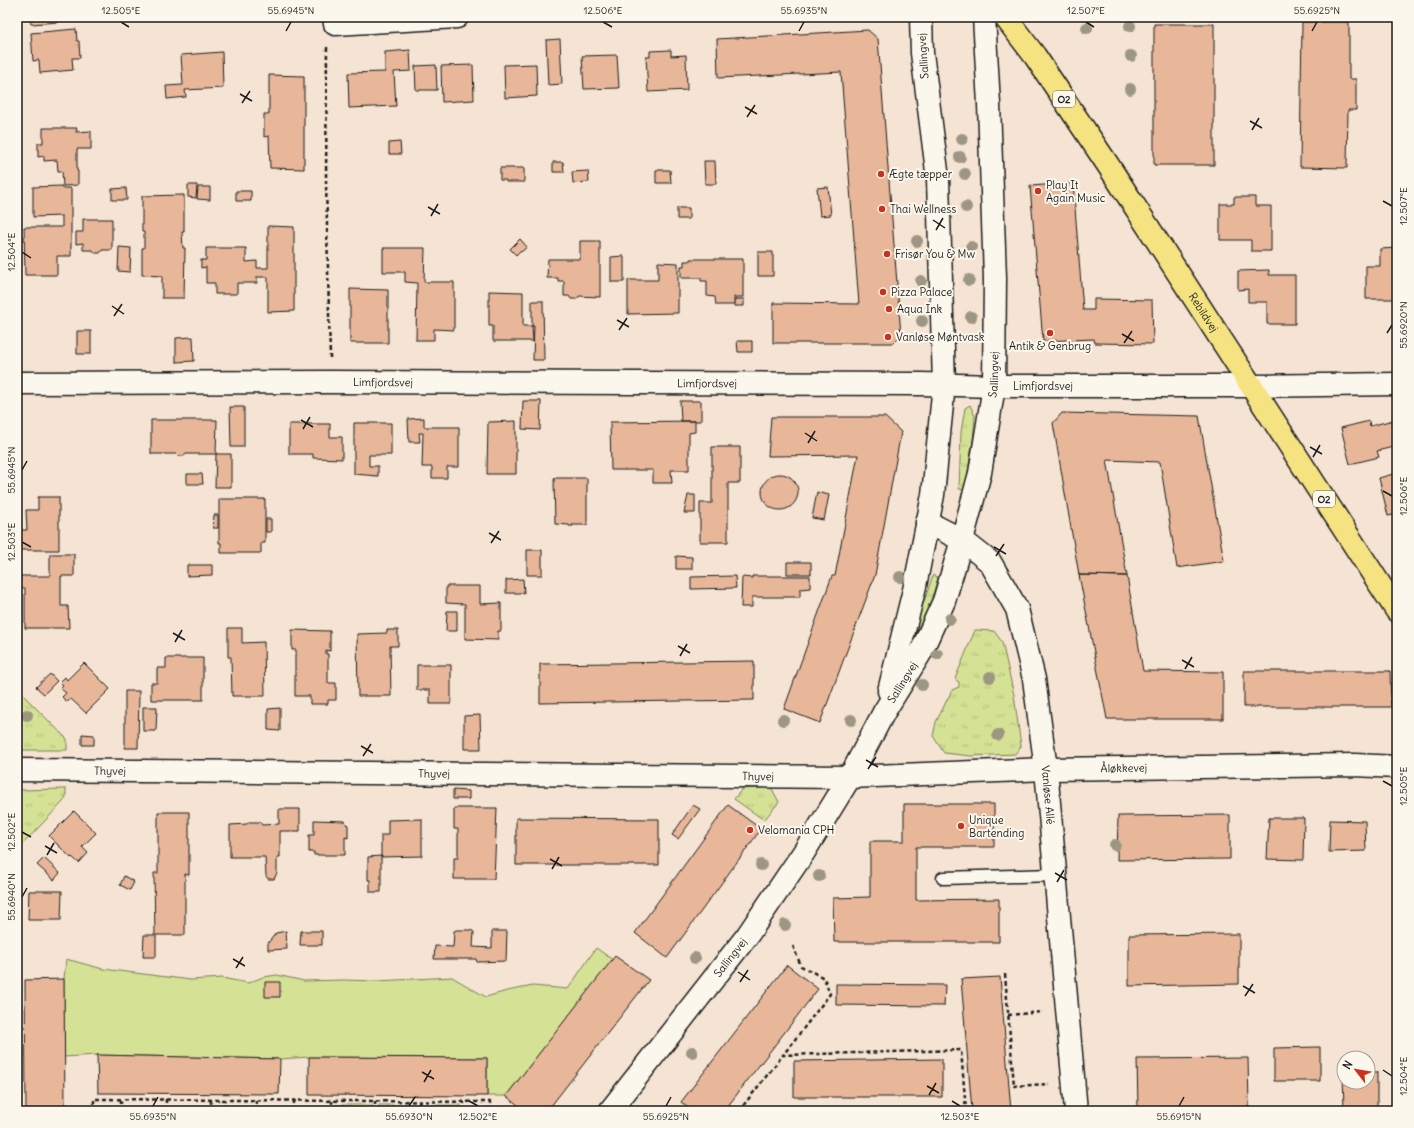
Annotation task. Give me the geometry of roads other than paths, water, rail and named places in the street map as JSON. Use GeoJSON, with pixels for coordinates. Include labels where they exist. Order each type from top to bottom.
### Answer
{"type":"FeatureCollection","features":[{"type":"Feature","properties":{"kind":"main road","name":"Rebildvej"},"geometry":{"type":"LineString","coordinates":[[1005,17],[1035,56],[1068,106],[1397,611]]}},
{"type":"Feature","properties":{"kind":"street"},"geometry":{"type":"LineString","coordinates":[[334,20],[457,17]]}},
{"type":"Feature","properties":{"kind":"street","name":"Sallingvej"},"geometry":{"type":"LineString","coordinates":[[884,712],[915,586],[933,495],[944,384],[938,179],[922,53],[921,17]]}},
{"type":"Feature","properties":{"kind":"street","name":"Sallingvej"},"geometry":{"type":"LineString","coordinates":[[610,1111],[747,936],[804,852],[850,777],[884,712],[921,652],[944,601],[980,473],[994,386],[995,278],[989,104],[984,17]]}},
{"type":"Feature","properties":{"kind":"street","name":"Limfjordsvej"},"geometry":{"type":"LineString","coordinates":[[17,383],[330,382],[944,384],[994,386],[1251,386],[1397,384]]}},
{"type":"Feature","properties":{"kind":"street","name":"Vanløse Allé"},"geometry":{"type":"LineString","coordinates":[[928,522],[962,540],[990,562],[1017,609],[1034,679],[1046,769],[1076,1111]]}},
{"type":"Feature","properties":{"kind":"street","name":"Åløkkevej"},"geometry":{"type":"LineString","coordinates":[[850,777],[1046,769],[1355,765],[1397,766]]}},
{"type":"Feature","properties":{"kind":"street","name":"Thyvej"},"geometry":{"type":"LineString","coordinates":[[17,770],[850,777]]}},
{"type":"Feature","properties":{"kind":"lane"},"geometry":{"type":"LineString","coordinates":[[943,878],[1055,875]]}},
{"type":"Feature","properties":{"kind":"place","name":"Ægte tæpper"},"geometry":{"type":"Point","coordinates":[881,174]}},
{"type":"Feature","properties":{"kind":"place","name":"Play It Again Music"},"geometry":{"type":"Point","coordinates":[1038,191]}},
{"type":"Feature","properties":{"kind":"place","name":"Thai Wellness"},"geometry":{"type":"Point","coordinates":[882,209]}},
{"type":"Feature","properties":{"kind":"place","name":"Frisør You & Mw"},"geometry":{"type":"Point","coordinates":[887,254]}},
{"type":"Feature","properties":{"kind":"place","name":"Pizza Palace"},"geometry":{"type":"Point","coordinates":[883,292]}},
{"type":"Feature","properties":{"kind":"place","name":"Aqua Ink"},"geometry":{"type":"Point","coordinates":[889,309]}},
{"type":"Feature","properties":{"kind":"place","name":"Antik & Genbrug"},"geometry":{"type":"Point","coordinates":[1050,333]}},
{"type":"Feature","properties":{"kind":"place","name":"Vanløse Møntvask"},"geometry":{"type":"Point","coordinates":[888,337]}},
{"type":"Feature","properties":{"kind":"place","name":"Unique Bartending"},"geometry":{"type":"Point","coordinates":[961,826]}},
{"type":"Feature","properties":{"kind":"place","name":"Velomania CPH"},"geometry":{"type":"Point","coordinates":[750,830]}}]}
